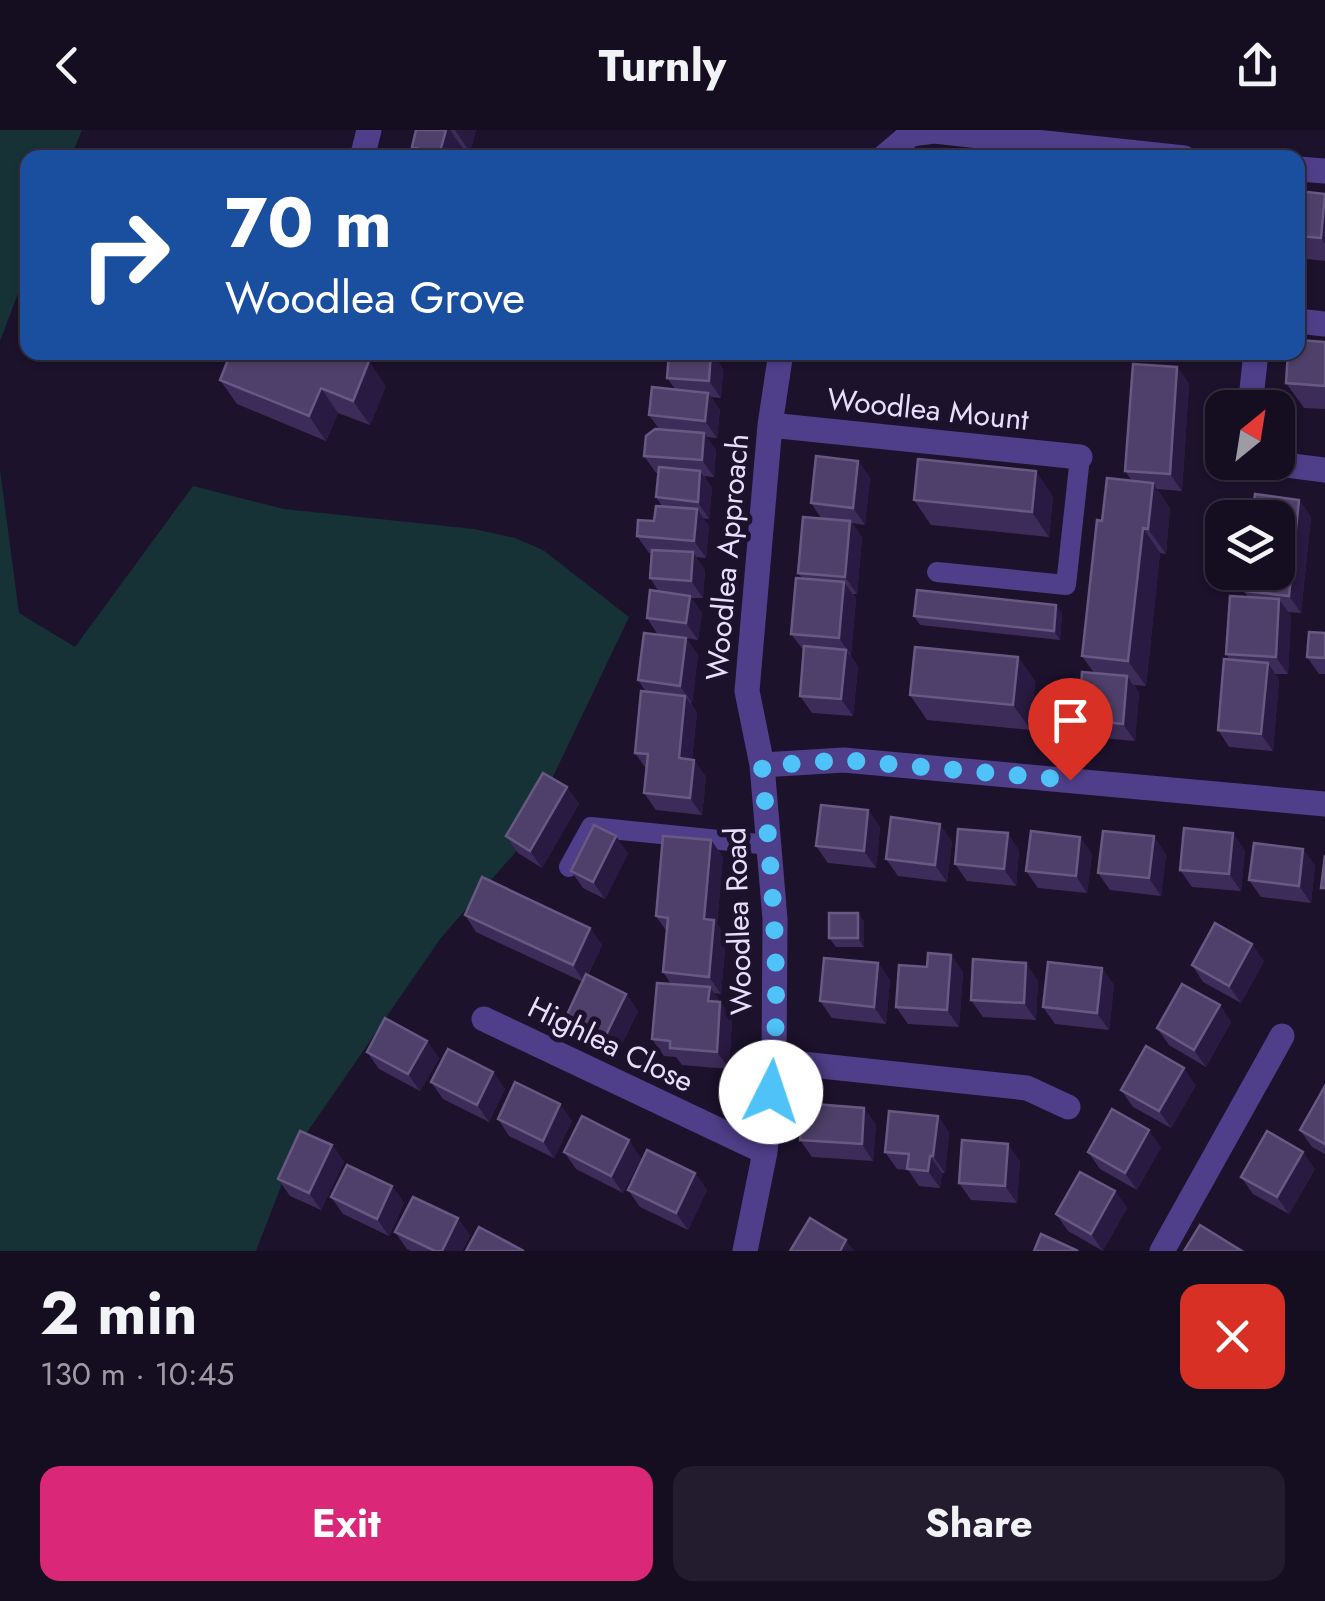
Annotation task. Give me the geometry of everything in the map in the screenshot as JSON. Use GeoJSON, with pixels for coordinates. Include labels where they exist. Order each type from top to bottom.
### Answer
{"type":"FeatureCollection","features":[{"type":"Feature","properties":{"kind":"street"},"geometry":{"type":"LineString","coordinates":[[892,150],[911,134],[934,131],[1110,150]]}},
{"type":"Feature","properties":{"kind":"street","name":"Woodlea Approach"},"geometry":{"type":"LineString","coordinates":[[762,766],[747,690],[770,425],[780,360]]}},
{"type":"Feature","properties":{"kind":"street"},"geometry":{"type":"LineString","coordinates":[[1252,390],[1255,360]]}},
{"type":"Feature","properties":{"kind":"street","name":"Woodlea Mount"},"geometry":{"type":"LineString","coordinates":[[770,425],[1080,457]]}},
{"type":"Feature","properties":{"kind":"street"},"geometry":{"type":"LineString","coordinates":[[1295,466],[1325,470]]}},
{"type":"Feature","properties":{"kind":"street"},"geometry":{"type":"LineString","coordinates":[[762,766],[844,760],[1325,804]]}},
{"type":"Feature","properties":{"kind":"street","name":"Woodlea Road"},"geometry":{"type":"LineString","coordinates":[[745,1251],[765,1152],[774,1062],[775,919],[762,766]]}},
{"type":"Feature","properties":{"kind":"street","name":"Highlea Close"},"geometry":{"type":"LineString","coordinates":[[484,1019],[765,1152]]}},
{"type":"Feature","properties":{"kind":"street"},"geometry":{"type":"LineString","coordinates":[[1162,1251],[1282,1036]]}},
{"type":"Feature","properties":{"kind":"street"},"geometry":{"type":"LineString","coordinates":[[774,1062],[1027,1088],[1068,1108]]}},
{"type":"Feature","properties":{"kind":"lane"},"geometry":{"type":"LineString","coordinates":[[938,572],[1066,585],[1080,457]]}},
{"type":"Feature","properties":{"kind":"lane"},"geometry":{"type":"LineString","coordinates":[[569,867],[591,827],[768,845]]}},
{"type":"Feature","properties":{"kind":"green space"},"geometry":{"type":"Polygon","coordinates":[[[0,130],[82,130],[74,150],[20,150],[20,288],[0,341],[0,130]]]}},
{"type":"Feature","properties":{"kind":"green space"},"geometry":{"type":"Polygon","coordinates":[[[0,470],[19,613],[75,647],[193,486],[284,509],[474,529],[515,538],[543,550],[629,617],[519,848],[440,939],[295,1150],[256,1251],[0,1251],[0,470]]]}},
{"type":"Feature","properties":{"kind":"building"},"geometry":{"type":"Polygon","coordinates":[[[416,130],[446,130],[440,150],[412,147],[416,130]]]}},
{"type":"Feature","properties":{"kind":"building"},"geometry":{"type":"Polygon","coordinates":[[[1305,192],[1325,194],[1321,238],[1305,237],[1305,192]]]}},
{"type":"Feature","properties":{"kind":"building"},"geometry":{"type":"Polygon","coordinates":[[[1305,341],[1325,342],[1325,386],[1286,383],[1287,360],[1305,360],[1305,341]]]}},
{"type":"Feature","properties":{"kind":"building"},"geometry":{"type":"Polygon","coordinates":[[[228,360],[369,361],[353,401],[321,388],[309,416],[220,380],[228,360]]]}},
{"type":"Feature","properties":{"kind":"building"},"geometry":{"type":"Polygon","coordinates":[[[668,360],[710,360],[709,381],[667,378],[668,360]]]}},
{"type":"Feature","properties":{"kind":"building"},"geometry":{"type":"Polygon","coordinates":[[[1133,364],[1177,367],[1170,474],[1125,471],[1133,364]]]}},
{"type":"Feature","properties":{"kind":"building"},"geometry":{"type":"Polygon","coordinates":[[[652,387],[708,393],[705,421],[649,415],[652,387]]]}},
{"type":"Feature","properties":{"kind":"building"},"geometry":{"type":"Polygon","coordinates":[[[655,429],[704,433],[702,460],[644,456],[646,436],[655,429]]]}},
{"type":"Feature","properties":{"kind":"building"},"geometry":{"type":"Polygon","coordinates":[[[816,456],[858,461],[853,508],[811,503],[816,456]]]}},
{"type":"Feature","properties":{"kind":"building"},"geometry":{"type":"Polygon","coordinates":[[[918,459],[1036,471],[1032,512],[914,500],[918,459]]]}},
{"type":"Feature","properties":{"kind":"building"},"geometry":{"type":"Polygon","coordinates":[[[659,467],[700,471],[698,502],[656,497],[659,467]]]}},
{"type":"Feature","properties":{"kind":"building"},"geometry":{"type":"Polygon","coordinates":[[[1107,478],[1153,483],[1148,529],[1143,528],[1128,661],[1082,656],[1097,520],[1102,521],[1107,478]]]}},
{"type":"Feature","properties":{"kind":"building"},"geometry":{"type":"Polygon","coordinates":[[[1255,494],[1299,500],[1295,538],[1295,500],[1254,500],[1255,494]]]}},
{"type":"Feature","properties":{"kind":"building"},"geometry":{"type":"Polygon","coordinates":[[[656,506],[697,509],[694,541],[637,536],[638,520],[654,521],[656,506]]]}},
{"type":"Feature","properties":{"kind":"building"},"geometry":{"type":"Polygon","coordinates":[[[803,517],[850,521],[845,577],[798,573],[803,517]]]}},
{"type":"Feature","properties":{"kind":"building"},"geometry":{"type":"Polygon","coordinates":[[[652,550],[693,552],[691,581],[650,578],[652,550]]]}},
{"type":"Feature","properties":{"kind":"building"},"geometry":{"type":"Polygon","coordinates":[[[796,578],[844,582],[839,638],[791,634],[796,578]]]}},
{"type":"Feature","properties":{"kind":"building"},"geometry":{"type":"Polygon","coordinates":[[[650,590],[690,596],[686,623],[647,618],[650,590]]]}},
{"type":"Feature","properties":{"kind":"building"},"geometry":{"type":"Polygon","coordinates":[[[917,590],[1056,605],[1054,631],[914,616],[917,590]]]}},
{"type":"Feature","properties":{"kind":"building"},"geometry":{"type":"Polygon","coordinates":[[[1244,590],[1290,590],[1289,596],[1244,590]]]}},
{"type":"Feature","properties":{"kind":"building"},"geometry":{"type":"Polygon","coordinates":[[[1230,596],[1279,599],[1276,657],[1226,654],[1230,596]]]}},
{"type":"Feature","properties":{"kind":"building"},"geometry":{"type":"Polygon","coordinates":[[[1309,632],[1325,633],[1325,658],[1307,657],[1309,632]]]}},
{"type":"Feature","properties":{"kind":"building"},"geometry":{"type":"Polygon","coordinates":[[[644,633],[686,638],[680,686],[638,680],[644,633]]]}},
{"type":"Feature","properties":{"kind":"building"},"geometry":{"type":"Polygon","coordinates":[[[804,646],[846,650],[841,699],[800,696],[804,646]]]}},
{"type":"Feature","properties":{"kind":"building"},"geometry":{"type":"Polygon","coordinates":[[[915,647],[1018,657],[1013,705],[910,695],[915,647]]]}},
{"type":"Feature","properties":{"kind":"building"},"geometry":{"type":"Polygon","coordinates":[[[1224,659],[1268,663],[1261,734],[1218,730],[1224,659]]]}},
{"type":"Feature","properties":{"kind":"building"},"geometry":{"type":"Polygon","coordinates":[[[1082,672],[1127,676],[1123,724],[1079,720],[1082,672]]]}},
{"type":"Feature","properties":{"kind":"building"},"geometry":{"type":"Polygon","coordinates":[[[641,691],[685,696],[679,758],[694,760],[690,798],[644,793],[648,754],[635,753],[641,691]]]}},
{"type":"Feature","properties":{"kind":"building"},"geometry":{"type":"Polygon","coordinates":[[[543,773],[567,787],[530,851],[506,836],[543,773]]]}},
{"type":"Feature","properties":{"kind":"building"},"geometry":{"type":"Polygon","coordinates":[[[821,805],[868,810],[864,851],[816,846],[821,805]]]}},
{"type":"Feature","properties":{"kind":"building"},"geometry":{"type":"Polygon","coordinates":[[[891,817],[940,824],[935,865],[886,859],[891,817]]]}},
{"type":"Feature","properties":{"kind":"building"},"geometry":{"type":"Polygon","coordinates":[[[594,825],[616,836],[593,882],[571,871],[594,825]]]}},
{"type":"Feature","properties":{"kind":"building"},"geometry":{"type":"Polygon","coordinates":[[[1184,828],[1233,833],[1229,874],[1180,870],[1184,828]]]}},
{"type":"Feature","properties":{"kind":"building"},"geometry":{"type":"Polygon","coordinates":[[[958,829],[1008,833],[1004,869],[955,864],[958,829]]]}},
{"type":"Feature","properties":{"kind":"building"},"geometry":{"type":"Polygon","coordinates":[[[1031,831],[1080,837],[1076,876],[1026,871],[1031,831]]]}},
{"type":"Feature","properties":{"kind":"building"},"geometry":{"type":"Polygon","coordinates":[[[1103,831],[1154,836],[1149,878],[1098,873],[1103,831]]]}},
{"type":"Feature","properties":{"kind":"building"},"geometry":{"type":"Polygon","coordinates":[[[663,836],[711,840],[704,919],[714,920],[709,977],[663,972],[668,918],[656,916],[663,836]]]}},
{"type":"Feature","properties":{"kind":"building"},"geometry":{"type":"Polygon","coordinates":[[[1254,843],[1303,849],[1299,886],[1249,880],[1254,843]]]}},
{"type":"Feature","properties":{"kind":"building"},"geometry":{"type":"Polygon","coordinates":[[[1325,855],[1325,888],[1321,888],[1325,855]]]}},
{"type":"Feature","properties":{"kind":"building"},"geometry":{"type":"Polygon","coordinates":[[[482,877],[590,928],[573,965],[465,915],[482,877]]]}},
{"type":"Feature","properties":{"kind":"building"},"geometry":{"type":"Polygon","coordinates":[[[829,913],[858,913],[858,938],[829,938],[829,913]]]}},
{"type":"Feature","properties":{"kind":"building"},"geometry":{"type":"Polygon","coordinates":[[[1215,923],[1252,944],[1229,986],[1192,965],[1215,923]]]}},
{"type":"Feature","properties":{"kind":"building"},"geometry":{"type":"Polygon","coordinates":[[[928,953],[951,955],[947,1010],[896,1007],[899,965],[927,967],[928,953]]]}},
{"type":"Feature","properties":{"kind":"building"},"geometry":{"type":"Polygon","coordinates":[[[824,958],[878,963],[874,1007],[820,1001],[824,958]]]}},
{"type":"Feature","properties":{"kind":"building"},"geometry":{"type":"Polygon","coordinates":[[[973,959],[1026,963],[1024,1003],[971,1000],[973,959]]]}},
{"type":"Feature","properties":{"kind":"building"},"geometry":{"type":"Polygon","coordinates":[[[1048,962],[1102,968],[1097,1013],[1043,1007],[1048,962]]]}},
{"type":"Feature","properties":{"kind":"building"},"geometry":{"type":"Polygon","coordinates":[[[586,974],[626,994],[603,1041],[564,1021],[586,974]]]}},
{"type":"Feature","properties":{"kind":"building"},"geometry":{"type":"Polygon","coordinates":[[[657,983],[710,987],[708,1001],[720,1002],[717,1052],[670,1048],[670,1041],[652,1039],[657,983]]]}},
{"type":"Feature","properties":{"kind":"building"},"geometry":{"type":"Polygon","coordinates":[[[1182,984],[1220,1005],[1194,1050],[1157,1028],[1182,984]]]}},
{"type":"Feature","properties":{"kind":"building"},"geometry":{"type":"Polygon","coordinates":[[[385,1018],[427,1041],[408,1074],[367,1052],[385,1018]]]}},
{"type":"Feature","properties":{"kind":"building"},"geometry":{"type":"Polygon","coordinates":[[[1146,1046],[1184,1068],[1159,1111],[1121,1090],[1146,1046]]]}},
{"type":"Feature","properties":{"kind":"building"},"geometry":{"type":"Polygon","coordinates":[[[448,1049],[493,1072],[477,1105],[431,1082],[448,1049]]]}},
{"type":"Feature","properties":{"kind":"building"},"geometry":{"type":"Polygon","coordinates":[[[515,1082],[560,1104],[543,1141],[498,1119],[515,1082]]]}},
{"type":"Feature","properties":{"kind":"building"},"geometry":{"type":"Polygon","coordinates":[[[1325,1086],[1325,1144],[1300,1130],[1325,1086]]]}},
{"type":"Feature","properties":{"kind":"building"},"geometry":{"type":"Polygon","coordinates":[[[814,1104],[864,1108],[862,1144],[800,1140],[801,1123],[813,1124],[814,1104]]]}},
{"type":"Feature","properties":{"kind":"building"},"geometry":{"type":"Polygon","coordinates":[[[1112,1109],[1149,1130],[1125,1173],[1088,1152],[1112,1109]]]}},
{"type":"Feature","properties":{"kind":"building"},"geometry":{"type":"Polygon","coordinates":[[[889,1111],[938,1116],[928,1171],[907,1169],[909,1154],[885,1152],[889,1111]]]}},
{"type":"Feature","properties":{"kind":"building"},"geometry":{"type":"Polygon","coordinates":[[[582,1116],[629,1140],[611,1176],[564,1152],[582,1116]]]}},
{"type":"Feature","properties":{"kind":"building"},"geometry":{"type":"Polygon","coordinates":[[[300,1131],[332,1145],[309,1193],[278,1179],[300,1131]]]}},
{"type":"Feature","properties":{"kind":"building"},"geometry":{"type":"Polygon","coordinates":[[[1267,1131],[1303,1152],[1277,1197],[1241,1177],[1267,1131]]]}},
{"type":"Feature","properties":{"kind":"building"},"geometry":{"type":"Polygon","coordinates":[[[962,1140],[1008,1144],[1005,1186],[959,1183],[962,1140]]]}},
{"type":"Feature","properties":{"kind":"building"},"geometry":{"type":"Polygon","coordinates":[[[647,1150],[695,1173],[676,1213],[628,1190],[647,1150]]]}},
{"type":"Feature","properties":{"kind":"building"},"geometry":{"type":"Polygon","coordinates":[[[347,1165],[392,1186],[377,1219],[331,1197],[347,1165]]]}},
{"type":"Feature","properties":{"kind":"building"},"geometry":{"type":"Polygon","coordinates":[[[1080,1172],[1115,1191],[1091,1234],[1056,1214],[1080,1172]]]}},
{"type":"Feature","properties":{"kind":"building"},"geometry":{"type":"Polygon","coordinates":[[[413,1197],[458,1218],[442,1251],[395,1232],[413,1197]]]}},
{"type":"Feature","properties":{"kind":"building"},"geometry":{"type":"Polygon","coordinates":[[[810,1218],[846,1240],[840,1251],[790,1251],[810,1218]]]}},
{"type":"Feature","properties":{"kind":"building"},"geometry":{"type":"Polygon","coordinates":[[[1200,1225],[1242,1251],[1184,1251],[1200,1225]]]}},
{"type":"Feature","properties":{"kind":"building"},"geometry":{"type":"Polygon","coordinates":[[[479,1227],[524,1251],[466,1251],[479,1227]]]}},
{"type":"Feature","properties":{"kind":"building"},"geometry":{"type":"Polygon","coordinates":[[[1041,1234],[1078,1251],[1034,1251],[1041,1234]]]}},
{"type":"Feature","properties":{"kind":"route"},"geometry":{"type":"LineString","coordinates":[[771,1092],[775,919],[762,766],[844,760],[1070,780]]}}]}
